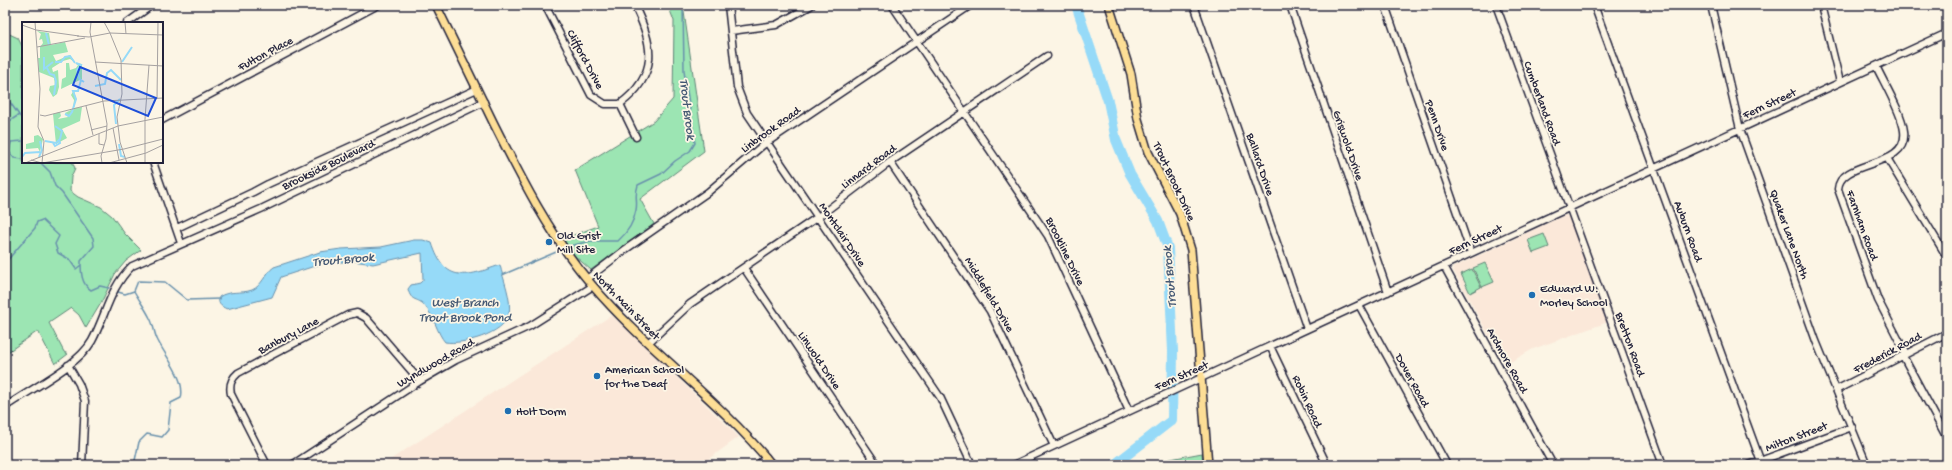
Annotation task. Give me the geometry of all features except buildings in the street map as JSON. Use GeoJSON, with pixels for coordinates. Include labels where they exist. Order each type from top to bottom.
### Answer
{"type":"FeatureCollection","features":[{"type":"Feature","properties":{"kind":"main road","name":"North Main Street"},"geometry":{"type":"LineString","coordinates":[[436,5],[532,198],[568,254],[593,286],[648,343],[772,465]]}},
{"type":"Feature","properties":{"kind":"main road","name":"Trout Brook Drive"},"geometry":{"type":"LineString","coordinates":[[1109,5],[1132,74],[1138,119],[1148,152],[1175,204],[1188,239],[1192,261],[1208,465]]}},
{"type":"Feature","properties":{"kind":"street"},"geometry":{"type":"LineString","coordinates":[[127,22],[152,5]]}},
{"type":"Feature","properties":{"kind":"street","name":"Fulton Place"},"geometry":{"type":"LineString","coordinates":[[163,119],[378,5]]}},
{"type":"Feature","properties":{"kind":"street","name":"Clifford Drive"},"geometry":{"type":"LineString","coordinates":[[546,5],[591,95],[605,104],[620,104]]}},
{"type":"Feature","properties":{"kind":"street"},"geometry":{"type":"LineString","coordinates":[[634,5],[648,36],[649,59],[647,70],[640,84],[634,92],[620,104],[636,137]]}},
{"type":"Feature","properties":{"kind":"street","name":"Montclair Drive"},"geometry":{"type":"LineString","coordinates":[[728,5],[736,77],[740,100],[746,113],[768,142],[940,397],[972,465]]}},
{"type":"Feature","properties":{"kind":"street"},"geometry":{"type":"LineString","coordinates":[[731,30],[776,25],[812,5]]}},
{"type":"Feature","properties":{"kind":"street"},"geometry":{"type":"LineString","coordinates":[[892,5],[916,42],[965,111]]}},
{"type":"Feature","properties":{"kind":"street","name":"Linbrook Road"},"geometry":{"type":"LineString","coordinates":[[587,279],[626,249],[708,192],[768,142],[971,5]]}},
{"type":"Feature","properties":{"kind":"street","name":"Ballard Drive"},"geometry":{"type":"LineString","coordinates":[[1194,5],[1307,329]]}},
{"type":"Feature","properties":{"kind":"street","name":"Griswold Drive"},"geometry":{"type":"LineString","coordinates":[[1290,5],[1388,292]]}},
{"type":"Feature","properties":{"kind":"street","name":"Penn Drive"},"geometry":{"type":"LineString","coordinates":[[1385,5],[1471,253]]}},
{"type":"Feature","properties":{"kind":"street","name":"Cumberland Road"},"geometry":{"type":"LineString","coordinates":[[1496,5],[1570,208]]}},
{"type":"Feature","properties":{"kind":"street","name":"Auburn Road"},"geometry":{"type":"LineString","coordinates":[[1594,5],[1762,463]]}},
{"type":"Feature","properties":{"kind":"street","name":"Quaker Lane North"},"geometry":{"type":"LineString","coordinates":[[1711,5],[1740,129],[1816,340],[1867,465]]}},
{"type":"Feature","properties":{"kind":"street"},"geometry":{"type":"LineString","coordinates":[[1821,5],[1840,82]]}},
{"type":"Feature","properties":{"kind":"street","name":"Fern Street"},"geometry":{"type":"LineString","coordinates":[[1013,465],[1947,32]]}},
{"type":"Feature","properties":{"kind":"street","name":"Linnard Road"},"geometry":{"type":"LineString","coordinates":[[648,343],[690,304],[818,217],[890,162],[1047,56]]}},
{"type":"Feature","properties":{"kind":"street","name":"Farnham Road"},"geometry":{"type":"LineString","coordinates":[[1876,66],[1905,133],[1902,144],[1887,158],[1848,173],[1841,180],[1838,189],[1878,300],[1904,355]]}},
{"type":"Feature","properties":{"kind":"street","name":"Brookside Boulevard"},"geometry":{"type":"LineString","coordinates":[[176,228],[268,184],[477,89]]}},
{"type":"Feature","properties":{"kind":"street","name":"Brookside Boulevard"},"geometry":{"type":"LineString","coordinates":[[5,407],[81,355],[92,341],[113,291],[124,274],[132,266],[181,243],[192,240],[261,209],[484,102]]}},
{"type":"Feature","properties":{"kind":"street","name":"Brookline Drive"},"geometry":{"type":"LineString","coordinates":[[965,111],[1048,236],[1129,411]]}},
{"type":"Feature","properties":{"kind":"street"},"geometry":{"type":"LineString","coordinates":[[1887,158],[1947,257]]}},
{"type":"Feature","properties":{"kind":"street","name":"Middlefield Drive"},"geometry":{"type":"LineString","coordinates":[[890,162],[990,311],[1054,446]]}},
{"type":"Feature","properties":{"kind":"street"},"geometry":{"type":"LineString","coordinates":[[153,163],[181,243]]}},
{"type":"Feature","properties":{"kind":"street","name":"Bretton Road"},"geometry":{"type":"LineString","coordinates":[[1570,208],[1663,465]]}},
{"type":"Feature","properties":{"kind":"street","name":"Ardmore Road"},"geometry":{"type":"LineString","coordinates":[[1444,266],[1553,465]]}},
{"type":"Feature","properties":{"kind":"street","name":"Linwold Drive"},"geometry":{"type":"LineString","coordinates":[[744,268],[877,465]]}},
{"type":"Feature","properties":{"kind":"street","name":"Wyndwood Road"},"geometry":{"type":"LineString","coordinates":[[292,465],[420,381],[472,351],[530,326],[593,286]]}},
{"type":"Feature","properties":{"kind":"street","name":"Dover Road"},"geometry":{"type":"LineString","coordinates":[[1359,305],[1447,465]]}},
{"type":"Feature","properties":{"kind":"street","name":"Banbury Lane"},"geometry":{"type":"LineString","coordinates":[[267,465],[229,388],[231,382],[238,373],[348,315],[358,313],[366,318],[420,381]]}},
{"type":"Feature","properties":{"kind":"street","name":"Frederick Road"},"geometry":{"type":"LineString","coordinates":[[1836,390],[1947,333]]}},
{"type":"Feature","properties":{"kind":"street","name":"Robin Road"},"geometry":{"type":"LineString","coordinates":[[1270,346],[1327,465]]}},
{"type":"Feature","properties":{"kind":"street"},"geometry":{"type":"LineString","coordinates":[[1904,355],[1947,438]]}},
{"type":"Feature","properties":{"kind":"street"},"geometry":{"type":"LineString","coordinates":[[68,365],[85,401],[82,465]]}},
{"type":"Feature","properties":{"kind":"street","name":"Milton Street"},"geometry":{"type":"LineString","coordinates":[[1749,465],[1762,463],[1852,427]]}},
{"type":"Feature","properties":{"kind":"street"},"geometry":{"type":"LineString","coordinates":[[758,465],[766,458]]}},
{"type":"Feature","properties":{"kind":"shaded area","name":"Edward W. Morley School"},"geometry":{"type":"Polygon","coordinates":[[[1565,215],[1570,218],[1608,322],[1533,349],[1505,365],[1452,268],[1565,215]]]}},
{"type":"Feature","properties":{"kind":"shaded area","name":"American School for the Deaf"},"geometry":{"type":"Polygon","coordinates":[[[612,315],[739,437],[700,465],[382,465],[612,315]]]}},
{"type":"Feature","properties":{"kind":"green space"},"geometry":{"type":"Polygon","coordinates":[[[668,5],[683,5],[704,151],[640,199],[654,224],[591,270],[575,256],[563,239],[598,226],[575,170],[654,121],[673,99],[674,21],[668,5]]]}},
{"type":"Feature","properties":{"kind":"green space"},"geometry":{"type":"Polygon","coordinates":[[[5,32],[18,38],[22,46],[22,163],[72,163],[75,168],[71,177],[70,191],[78,197],[101,207],[112,216],[125,234],[141,250],[126,261],[115,274],[101,303],[86,328],[79,315],[71,308],[49,323],[64,352],[68,354],[55,364],[38,331],[5,354],[5,32]]]}},
{"type":"Feature","properties":{"kind":"green space"},"geometry":{"type":"Polygon","coordinates":[[[1544,234],[1549,247],[1533,253],[1528,240],[1544,234]]]}},
{"type":"Feature","properties":{"kind":"green space"},"geometry":{"type":"Polygon","coordinates":[[[1485,263],[1494,282],[1482,287],[1473,268],[1485,263]]]}},
{"type":"Feature","properties":{"kind":"green space"},"geometry":{"type":"Polygon","coordinates":[[[1472,269],[1481,287],[1470,293],[1461,274],[1472,269]]]}},
{"type":"Feature","properties":{"kind":"green space"},"geometry":{"type":"Polygon","coordinates":[[[1202,453],[1203,465],[1139,465],[1202,453]]]}},
{"type":"Feature","properties":{"kind":"water","name":"West Branch Trout Brook Pond"},"geometry":{"type":"Polygon","coordinates":[[[414,240],[423,240],[432,243],[437,256],[443,265],[450,271],[458,274],[477,272],[500,265],[507,289],[510,308],[506,321],[482,337],[462,342],[445,342],[428,311],[422,303],[413,298],[409,293],[408,289],[411,285],[420,283],[423,280],[422,253],[373,264],[353,261],[321,264],[281,277],[272,297],[227,309],[219,303],[219,297],[223,295],[252,290],[261,283],[274,267],[320,252],[341,249],[381,247],[414,240]]]}},
{"type":"Feature","properties":{"kind":"waterway","name":"Trout Brook"},"geometry":{"type":"LineString","coordinates":[[566,247],[590,241],[618,241],[627,231],[634,219],[638,185],[661,174],[675,161],[690,151],[695,143],[684,71],[683,5]]}},
{"type":"Feature","properties":{"kind":"waterway","name":"Trout Brook"},"geometry":{"type":"LineString","coordinates":[[1076,5],[1108,101],[1116,140],[1130,174],[1158,221],[1168,248],[1173,351],[1172,420],[1114,465]]}},
{"type":"Feature","properties":{"kind":"waterway"},"geometry":{"type":"LineString","coordinates":[[5,99],[9,101],[19,115]]}},
{"type":"Feature","properties":{"kind":"waterway"},"geometry":{"type":"LineString","coordinates":[[5,124],[19,115],[22,119]]}},
{"type":"Feature","properties":{"kind":"waterway"},"geometry":{"type":"LineString","coordinates":[[22,141],[11,142],[9,152],[14,158],[22,159]]}},
{"type":"Feature","properties":{"kind":"waterway"},"geometry":{"type":"LineString","coordinates":[[41,163],[50,172],[55,186],[62,193],[93,238],[94,246],[81,261],[83,281],[91,290],[100,286],[109,288]]}},
{"type":"Feature","properties":{"kind":"waterway"},"geometry":{"type":"LineString","coordinates":[[5,263],[35,228],[37,222],[42,220],[59,236],[55,244],[58,253],[69,259],[76,269],[81,265]]}},
{"type":"Feature","properties":{"kind":"waterway","name":"Trout Brook"},"geometry":{"type":"LineString","coordinates":[[502,275],[561,250]]}},
{"type":"Feature","properties":{"kind":"waterway","name":"Trout Brook"},"geometry":{"type":"LineString","coordinates":[[134,465],[139,442],[147,434],[162,437],[168,430],[171,403],[181,398],[182,391],[178,376],[161,347],[150,318],[134,291],[138,281],[165,282],[187,300],[220,299]]}},
{"type":"Feature","properties":{"kind":"waterway"},"geometry":{"type":"LineString","coordinates":[[118,292],[125,294],[134,291]]}},
{"type":"Feature","properties":{"kind":"place","name":"Old Grist Mill Site"},"geometry":{"type":"Point","coordinates":[549,242]}},
{"type":"Feature","properties":{"kind":"place","name":"Edward W. Morley School"},"geometry":{"type":"Point","coordinates":[1532,295]}},
{"type":"Feature","properties":{"kind":"place","name":"American School for the Deaf"},"geometry":{"type":"Point","coordinates":[597,376]}},
{"type":"Feature","properties":{"kind":"place","name":"Holt Dorm"},"geometry":{"type":"Point","coordinates":[508,411]}}]}
